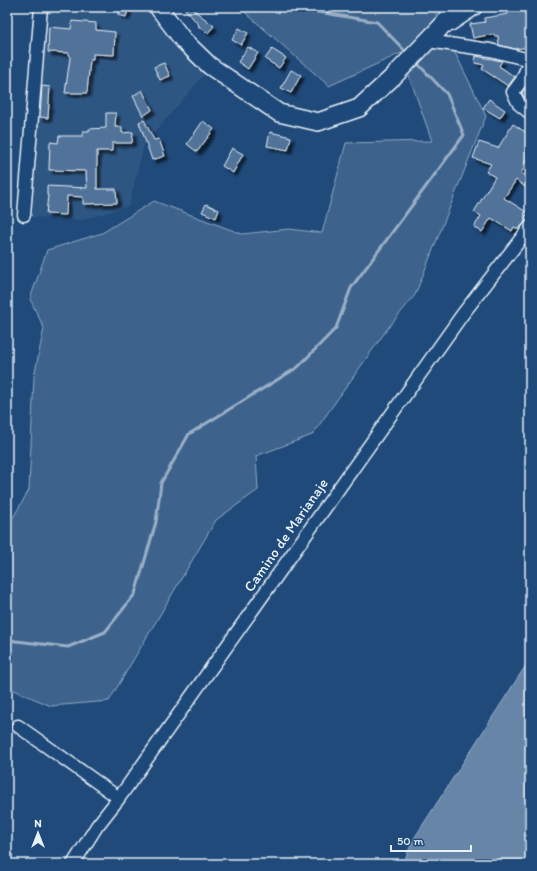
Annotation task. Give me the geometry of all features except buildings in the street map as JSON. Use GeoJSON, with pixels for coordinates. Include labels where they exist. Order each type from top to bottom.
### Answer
{"type":"FeatureCollection","features":[{"type":"Feature","properties":{"kind":"street"},"geometry":{"type":"LineString","coordinates":[[24,215],[41,7]]}},
{"type":"Feature","properties":{"kind":"street"},"geometry":{"type":"LineString","coordinates":[[158,7],[183,40],[210,66],[279,113],[318,122],[359,108],[394,76],[428,41],[457,7]]}},
{"type":"Feature","properties":{"kind":"street"},"geometry":{"type":"LineString","coordinates":[[440,28],[473,7]]}},
{"type":"Feature","properties":{"kind":"street"},"geometry":{"type":"LineString","coordinates":[[428,41],[490,50],[530,60],[522,80],[513,92],[519,104],[530,113]]}},
{"type":"Feature","properties":{"kind":"street","name":"Camino de Marianaje"},"geometry":{"type":"LineString","coordinates":[[73,864],[97,826],[119,798],[462,315],[530,227]]}},
{"type":"Feature","properties":{"kind":"street"},"geometry":{"type":"LineString","coordinates":[[18,726],[119,798]]}},
{"type":"Feature","properties":{"kind":"shaded area"},"geometry":{"type":"Polygon","coordinates":[[[44,7],[142,7],[209,69],[144,145],[129,206],[82,220],[32,217],[44,7]]]}},
{"type":"Feature","properties":{"kind":"shaded area"},"geometry":{"type":"Polygon","coordinates":[[[239,7],[437,7],[436,14],[486,116],[415,295],[388,328],[312,435],[256,456],[258,490],[216,520],[109,701],[51,706],[7,687],[7,528],[29,490],[34,377],[44,328],[30,299],[47,250],[102,233],[154,201],[242,234],[289,229],[322,233],[346,143],[432,141],[401,53],[329,86],[239,7]]]}},
{"type":"Feature","properties":{"kind":"shaded area"},"geometry":{"type":"Polygon","coordinates":[[[530,659],[530,864],[403,864],[413,840],[530,659]]]}},
{"type":"Feature","properties":{"kind":"waterway"},"geometry":{"type":"LineString","coordinates":[[298,7],[301,9],[377,22],[406,52]]}},
{"type":"Feature","properties":{"kind":"waterway"},"geometry":{"type":"LineString","coordinates":[[7,640],[68,647],[105,632],[135,594],[156,522],[161,483],[189,434],[298,367],[336,328],[351,288],[464,135],[447,94],[418,64]]}}]}
